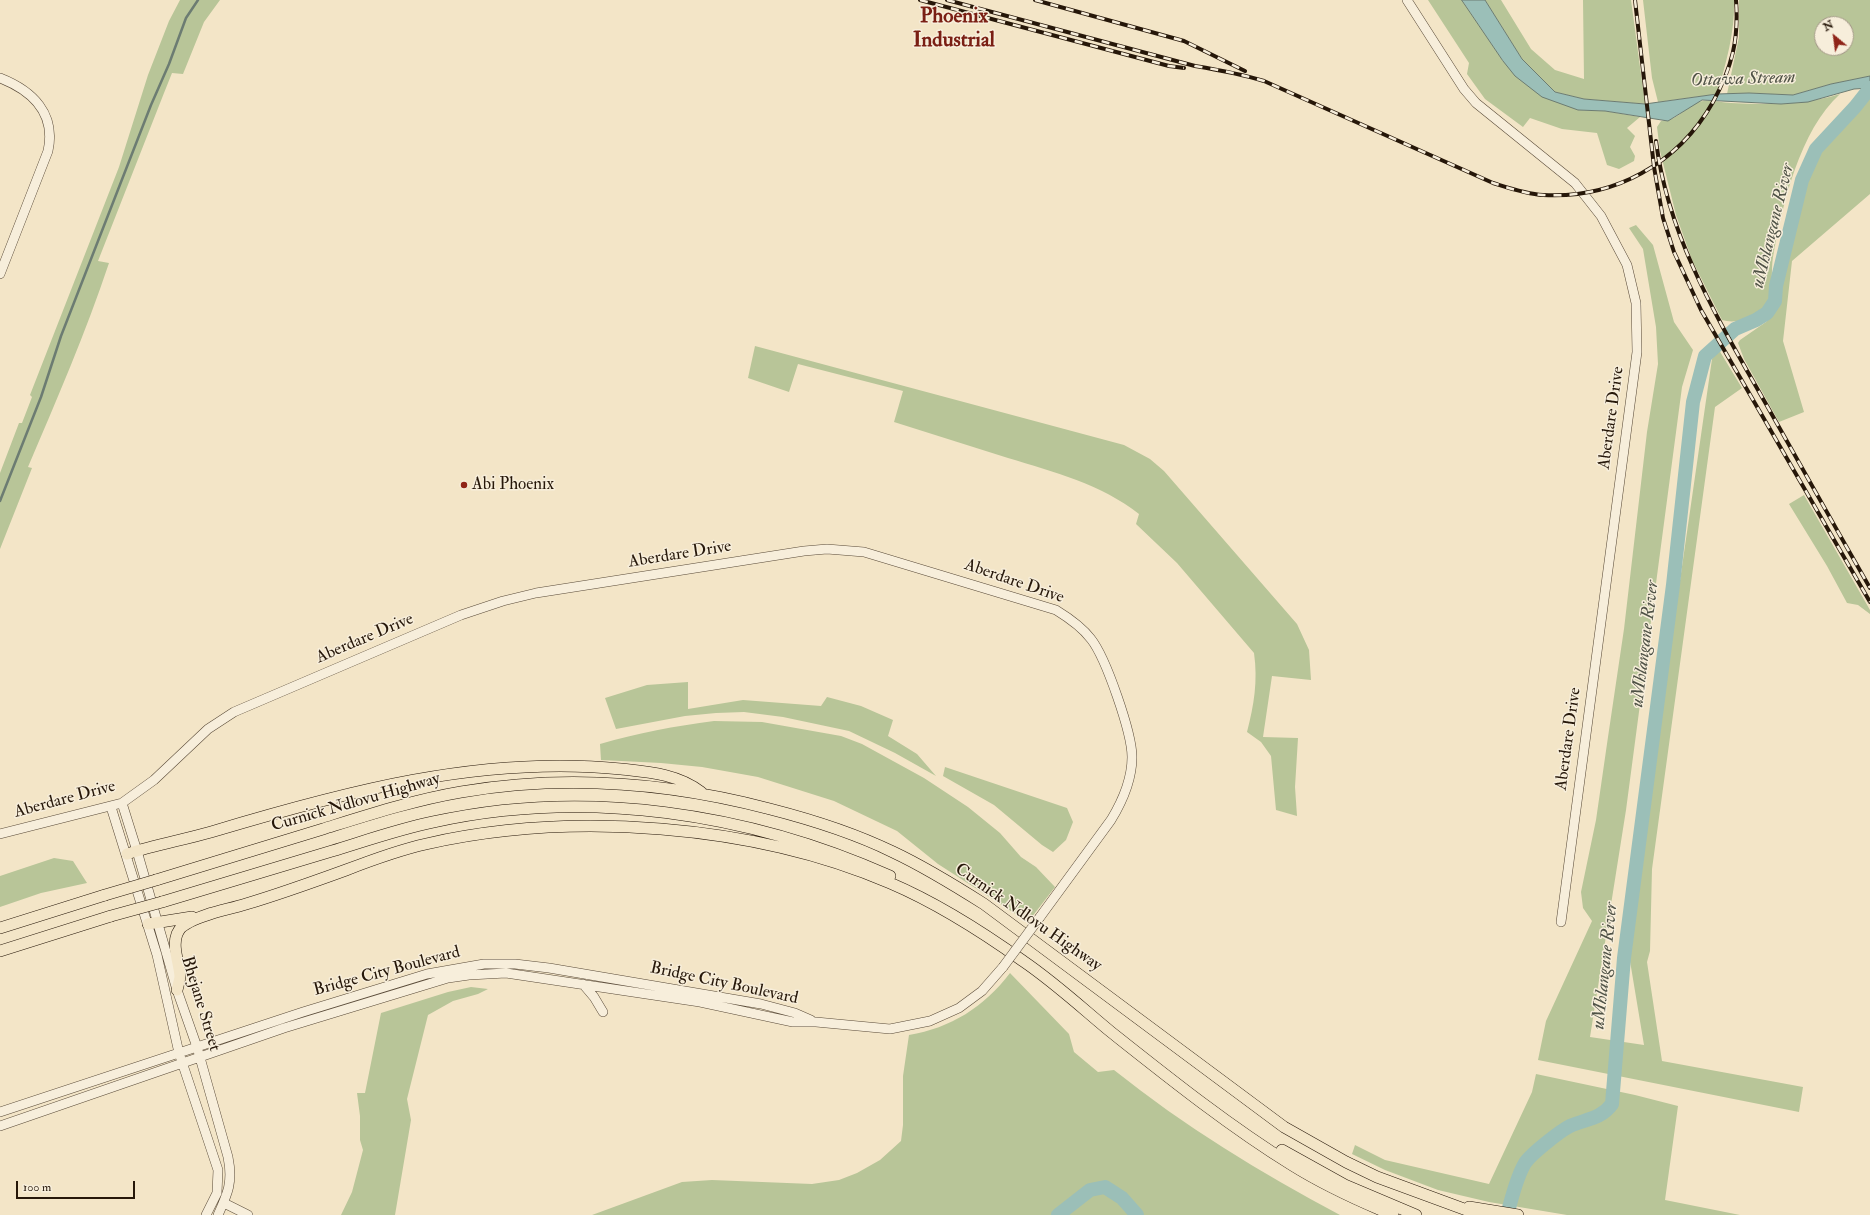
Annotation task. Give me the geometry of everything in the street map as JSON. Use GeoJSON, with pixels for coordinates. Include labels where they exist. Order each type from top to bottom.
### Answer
{"type":"FeatureCollection","features":[{"type":"Feature","properties":{"kind":"main road"},"geometry":{"type":"LineString","coordinates":[[132,853],[174,843],[288,809],[335,797],[449,774],[511,766],[554,765],[651,772],[685,782],[703,794]]}},
{"type":"Feature","properties":{"kind":"main road","name":"Curnick Ndlovu Highway"},"geometry":{"type":"LineString","coordinates":[[0,928],[407,803],[479,789],[523,785],[593,782],[657,786],[703,794],[743,802],[824,824],[886,849],[932,872],[990,908],[1284,1127],[1346,1162],[1377,1177],[1453,1205],[1483,1212],[1518,1215]]}},
{"type":"Feature","properties":{"kind":"main road","name":"Curnick Ndlovu Highway"},"geometry":{"type":"LineString","coordinates":[[0,951],[111,916],[407,828],[434,822],[501,810],[566,807],[623,808],[710,820],[782,836],[829,851],[914,887],[979,923],[1038,965],[1199,1092],[1254,1132],[1304,1163],[1345,1185],[1416,1215]]}},
{"type":"Feature","properties":{"kind":"main road"},"geometry":{"type":"LineString","coordinates":[[177,990],[180,977],[176,948],[176,935],[183,926],[218,912],[278,894],[392,853],[427,844],[520,829],[587,826],[682,831],[734,838],[788,850],[837,864],[889,882],[975,928],[1027,963],[1153,1065],[1248,1136],[1313,1177],[1393,1215]]}},
{"type":"Feature","properties":{"kind":"main road"},"geometry":{"type":"LineString","coordinates":[[153,923],[218,912]]}},
{"type":"Feature","properties":{"kind":"main road"},"geometry":{"type":"LineString","coordinates":[[0,925],[20,922]]}},
{"type":"Feature","properties":{"kind":"street","name":"Aberdare Drive"},"geometry":{"type":"LineString","coordinates":[[1407,0],[1464,89],[1476,103],[1575,183],[1590,200],[1612,236],[1627,265],[1636,303],[1637,352],[1561,922]]}},
{"type":"Feature","properties":{"kind":"street"},"geometry":{"type":"LineString","coordinates":[[0,78],[32,96],[45,116],[50,141],[45,158],[0,274]]}},
{"type":"Feature","properties":{"kind":"street","name":"Aberdare Drive"},"geometry":{"type":"LineString","coordinates":[[0,834],[122,803],[154,780],[208,729],[234,712],[461,615],[503,601],[536,593],[804,551],[827,548],[846,549],[885,558],[1056,610],[1083,630],[1092,640],[1100,654],[1107,669],[1129,736],[1132,757],[1128,780],[1118,808],[1106,828],[1040,917]]}},
{"type":"Feature","properties":{"kind":"street","name":"Bhejane Street"},"geometry":{"type":"LineString","coordinates":[[122,803],[132,853],[153,923],[197,1047],[231,1170],[230,1184],[224,1203],[218,1215]]}},
{"type":"Feature","properties":{"kind":"street","name":"Bhejane Street"},"geometry":{"type":"LineString","coordinates":[[111,807],[132,853]]}},
{"type":"Feature","properties":{"kind":"street","name":"Bridge City Boulevard"},"geometry":{"type":"LineString","coordinates":[[0,1112],[197,1047],[364,998],[448,978],[469,975],[506,973],[700,1002],[816,1022],[890,1029],[930,1021],[959,1008],[973,999],[1003,967],[1040,917]]}},
{"type":"Feature","properties":{"kind":"street","name":"Bhejane Street"},"geometry":{"type":"LineString","coordinates":[[153,923],[179,1053],[218,1170],[217,1193],[206,1215]]}},
{"type":"Feature","properties":{"kind":"street","name":"Bridge City Boulevard"},"geometry":{"type":"LineString","coordinates":[[0,1126],[284,1028],[427,974],[461,967],[484,964],[516,964],[549,968],[761,1004],[794,1018]]}},
{"type":"Feature","properties":{"kind":"street"},"geometry":{"type":"LineString","coordinates":[[583,984],[594,997],[603,1012]]}},
{"type":"Feature","properties":{"kind":"street"},"geometry":{"type":"LineString","coordinates":[[224,1203],[248,1215]]}},
{"type":"Feature","properties":{"kind":"green space"},"geometry":{"type":"Polygon","coordinates":[[[180,0],[220,0],[204,22],[183,74],[172,73],[98,261],[109,263],[91,314],[28,467],[32,468],[0,549],[0,473],[19,423],[22,423],[32,397],[30,395],[119,167],[148,75],[169,21],[180,0]]]}},
{"type":"Feature","properties":{"kind":"green space"},"geometry":{"type":"Polygon","coordinates":[[[1428,0],[1462,0],[1503,61],[1578,110],[1605,111],[1640,117],[1627,128],[1635,136],[1630,147],[1635,156],[1634,161],[1619,169],[1607,165],[1597,133],[1562,129],[1530,118],[1523,127],[1485,99],[1467,74],[1469,63],[1428,0]]]}},
{"type":"Feature","properties":{"kind":"green space"},"geometry":{"type":"Polygon","coordinates":[[[1485,0],[1501,0],[1531,49],[1555,70],[1584,79],[1583,0],[1631,0],[1645,104],[1584,99],[1555,92],[1522,59],[1485,0]]]}},
{"type":"Feature","properties":{"kind":"green space"},"geometry":{"type":"Polygon","coordinates":[[[1643,0],[1734,0],[1733,24],[1727,59],[1717,94],[1658,102],[1652,78],[1643,0]]]}},
{"type":"Feature","properties":{"kind":"green space"},"geometry":{"type":"Polygon","coordinates":[[[1739,0],[1870,0],[1870,76],[1831,84],[1793,95],[1749,93],[1727,94],[1739,37],[1739,0]]]}},
{"type":"Feature","properties":{"kind":"green space"},"geometry":{"type":"Polygon","coordinates":[[[1840,94],[1826,109],[1814,127],[1795,170],[1777,237],[1773,257],[1771,290],[1766,306],[1761,311],[1749,318],[1735,321],[1722,320],[1692,260],[1676,215],[1660,151],[1657,127],[1661,121],[1674,118],[1698,102],[1707,101],[1745,104],[1773,104],[1827,98],[1840,94]]]}},
{"type":"Feature","properties":{"kind":"green space"},"geometry":{"type":"Polygon","coordinates":[[[1870,94],[1870,194],[1792,261],[1783,341],[1804,412],[1779,422],[1744,359],[1738,343],[1766,322],[1778,308],[1782,295],[1781,269],[1794,231],[1804,179],[1818,151],[1870,94]]]}},
{"type":"Feature","properties":{"kind":"green space"},"geometry":{"type":"Polygon","coordinates":[[[1636,225],[1653,245],[1674,322],[1693,350],[1682,387],[1626,810],[1590,1037],[1644,1045],[1629,955],[1645,843],[1662,705],[1712,359],[1719,350],[1742,388],[1715,407],[1652,869],[1650,951],[1647,962],[1662,1061],[1803,1087],[1799,1112],[1538,1060],[1546,1021],[1592,921],[1583,908],[1581,892],[1596,820],[1624,629],[1647,432],[1658,364],[1656,327],[1643,249],[1629,228],[1636,225]]]}},
{"type":"Feature","properties":{"kind":"green space"},"geometry":{"type":"Polygon","coordinates":[[[755,346],[1124,445],[1150,459],[1164,471],[1297,624],[1309,650],[1311,680],[1272,676],[1263,737],[1298,738],[1295,787],[1297,816],[1276,810],[1271,756],[1261,742],[1247,732],[1255,693],[1256,673],[1254,653],[1177,563],[1136,524],[1139,514],[1109,495],[1076,480],[1043,468],[894,422],[903,391],[798,364],[789,392],[748,378],[755,346]]]}},
{"type":"Feature","properties":{"kind":"green space"},"geometry":{"type":"Polygon","coordinates":[[[1804,495],[1870,610],[1870,614],[1858,605],[1847,603],[1827,566],[1789,504],[1804,495]]]}},
{"type":"Feature","properties":{"kind":"green space"},"geometry":{"type":"Polygon","coordinates":[[[688,682],[688,709],[743,700],[821,706],[827,697],[861,706],[893,720],[888,736],[917,754],[936,776],[895,753],[849,731],[783,717],[744,712],[716,713],[685,716],[616,729],[605,698],[647,685],[688,682]]]}},
{"type":"Feature","properties":{"kind":"green space"},"geometry":{"type":"Polygon","coordinates":[[[714,721],[762,722],[841,736],[862,744],[924,778],[968,807],[1000,833],[1021,857],[1036,867],[1055,887],[1028,922],[938,864],[897,831],[834,801],[758,777],[702,767],[601,760],[600,744],[657,730],[714,721]]]}},
{"type":"Feature","properties":{"kind":"green space"},"geometry":{"type":"Polygon","coordinates":[[[945,767],[1067,808],[1073,822],[1066,840],[1053,852],[1042,845],[994,805],[943,776],[945,767]]]}},
{"type":"Feature","properties":{"kind":"green space"},"geometry":{"type":"Polygon","coordinates":[[[54,858],[73,861],[87,883],[41,893],[0,907],[0,876],[54,858]]]}},
{"type":"Feature","properties":{"kind":"green space"},"geometry":{"type":"Polygon","coordinates":[[[1010,973],[1069,1034],[1074,1052],[1098,1072],[1114,1070],[1141,1091],[1224,1148],[1340,1215],[592,1215],[682,1182],[712,1180],[812,1184],[839,1180],[857,1173],[880,1160],[901,1141],[903,1125],[903,1076],[909,1035],[939,1027],[966,1014],[989,996],[1010,973]]]}},
{"type":"Feature","properties":{"kind":"green space"},"geometry":{"type":"Polygon","coordinates":[[[471,987],[488,989],[478,994],[453,1001],[428,1015],[407,1099],[411,1120],[395,1215],[341,1215],[352,1192],[363,1150],[360,1140],[360,1116],[357,1093],[365,1093],[381,1013],[448,992],[471,987]]]}},
{"type":"Feature","properties":{"kind":"green space"},"geometry":{"type":"Polygon","coordinates":[[[1536,1074],[1635,1095],[1678,1106],[1665,1200],[1740,1215],[1567,1215],[1489,1202],[1438,1190],[1385,1170],[1352,1154],[1355,1145],[1385,1160],[1489,1184],[1532,1092],[1536,1074]]]}},
{"type":"Feature","properties":{"kind":"water"},"geometry":{"type":"Polygon","coordinates":[[[1462,0],[1485,0],[1522,59],[1555,92],[1584,99],[1645,104],[1717,94],[1749,93],[1793,95],[1831,84],[1870,76],[1870,88],[1854,89],[1808,102],[1781,104],[1702,100],[1668,121],[1605,111],[1578,110],[1542,97],[1515,76],[1503,61],[1462,0]]]}},
{"type":"Feature","properties":{"kind":"waterway"},"geometry":{"type":"LineString","coordinates":[[0,501],[41,397],[61,336],[151,105],[169,64],[186,18],[198,0]]}},
{"type":"Feature","properties":{"kind":"waterway","name":"uMhlangane River"},"geometry":{"type":"LineString","coordinates":[[1507,1215],[1514,1188],[1528,1159],[1565,1129],[1598,1116],[1612,1104],[1624,958],[1673,585],[1693,402],[1705,356],[1735,329],[1756,320],[1767,313],[1775,301],[1776,286],[1802,180],[1816,149],[1855,107],[1870,88]]}},
{"type":"Feature","properties":{"kind":"waterway","name":"uMhlangane River"},"geometry":{"type":"LineString","coordinates":[[1058,1215],[1090,1190],[1105,1187],[1122,1198],[1137,1215]]}},
{"type":"Feature","properties":{"kind":"railway"},"geometry":{"type":"LineString","coordinates":[[920,0],[1169,66],[1184,68]]}},
{"type":"Feature","properties":{"kind":"railway"},"geometry":{"type":"LineString","coordinates":[[947,0],[1195,66],[1230,72],[1264,81],[1493,183],[1511,189],[1543,195],[1569,195],[1595,191],[1619,184],[1642,173],[1663,160],[1682,143],[1699,124],[1713,102],[1725,77],[1733,53],[1735,41],[1737,14],[1736,0]]}},
{"type":"Feature","properties":{"kind":"railway"},"geometry":{"type":"LineString","coordinates":[[1035,0],[1184,41],[1245,71]]}},
{"type":"Feature","properties":{"kind":"railway"},"geometry":{"type":"LineString","coordinates":[[1635,0],[1654,167],[1663,218],[1674,252],[1701,310],[1870,602]]}},
{"type":"Feature","properties":{"kind":"railway"},"geometry":{"type":"LineString","coordinates":[[1656,141],[1662,177],[1672,211],[1698,278],[1731,342],[1870,588]]}},
{"type":"Feature","properties":{"kind":"place","name":"Abi Phoenix"},"geometry":{"type":"Point","coordinates":[464,485]}},
{"type":"Feature","properties":{"kind":"district","name":"Phoenix Industrial"},"geometry":{"type":"Point","coordinates":[954,29]}},
{"type":"Feature","properties":{"kind":"water label","name":"Ottawa Stream"},"geometry":{"type":"Point","coordinates":[1743,80]}}]}
